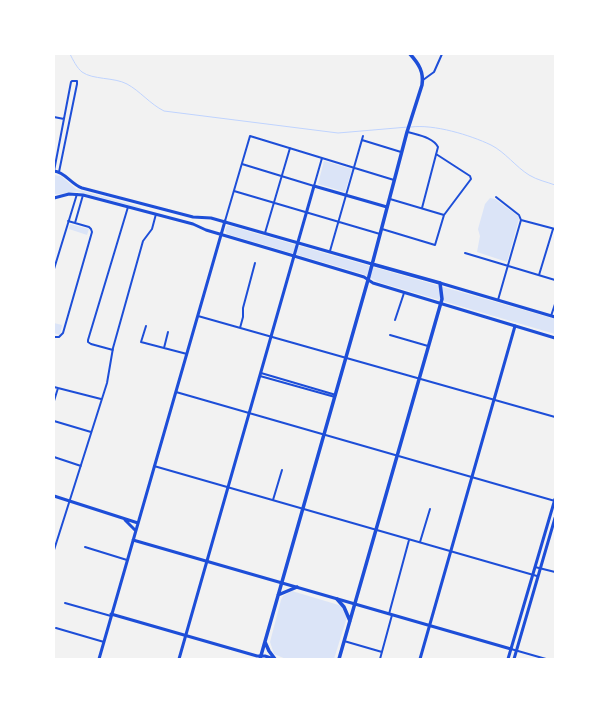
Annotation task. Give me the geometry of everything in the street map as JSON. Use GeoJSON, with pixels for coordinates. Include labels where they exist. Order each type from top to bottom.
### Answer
{"type":"FeatureCollection","features":[{"type":"Feature","properties":{"kind":"main road"},"geometry":{"type":"LineString","coordinates":[[260,657],[368,280],[408,128],[422,81],[420,66],[410,54]]}},
{"type":"Feature","properties":{"kind":"main road"},"geometry":{"type":"LineString","coordinates":[[339,659],[442,304],[440,283],[372,264]]}},
{"type":"Feature","properties":{"kind":"main road"},"geometry":{"type":"LineString","coordinates":[[278,595],[297,587]]}},
{"type":"Feature","properties":{"kind":"main road"},"geometry":{"type":"LineString","coordinates":[[337,599],[344,607],[350,622]]}},
{"type":"Feature","properties":{"kind":"main road"},"geometry":{"type":"LineString","coordinates":[[265,640],[268,650],[275,659]]}},
{"type":"Feature","properties":{"kind":"street"},"geometry":{"type":"LineString","coordinates":[[422,81],[434,72],[442,54]]}},
{"type":"Feature","properties":{"kind":"street"},"geometry":{"type":"LineString","coordinates":[[59,172],[77,84],[76,81],[71,82],[54,171],[59,172],[71,183],[78,187],[193,217],[209,217],[225,221],[330,253],[372,264]]}},
{"type":"Feature","properties":{"kind":"street"},"geometry":{"type":"LineString","coordinates":[[54,117],[64,119]]}},
{"type":"Feature","properties":{"kind":"street"},"geometry":{"type":"LineString","coordinates":[[408,128],[436,143],[438,147],[422,208]]}},
{"type":"Feature","properties":{"kind":"street"},"geometry":{"type":"LineString","coordinates":[[99,659],[250,136],[394,180]]}},
{"type":"Feature","properties":{"kind":"street"},"geometry":{"type":"LineString","coordinates":[[330,253],[363,136]]}},
{"type":"Feature","properties":{"kind":"street"},"geometry":{"type":"LineString","coordinates":[[362,140],[402,152]]}},
{"type":"Feature","properties":{"kind":"street"},"geometry":{"type":"LineString","coordinates":[[265,233],[290,148]]}},
{"type":"Feature","properties":{"kind":"street"},"geometry":{"type":"LineString","coordinates":[[381,229],[435,245],[444,215],[471,180],[471,178],[436,154]]}},
{"type":"Feature","properties":{"kind":"street"},"geometry":{"type":"LineString","coordinates":[[179,659],[229,488],[259,374],[322,158]]}},
{"type":"Feature","properties":{"kind":"street"},"geometry":{"type":"LineString","coordinates":[[242,164],[387,207]]}},
{"type":"Feature","properties":{"kind":"street"},"geometry":{"type":"LineString","coordinates":[[234,191],[380,234]]}},
{"type":"Feature","properties":{"kind":"street"},"geometry":{"type":"LineString","coordinates":[[54,198],[69,194],[83,195],[193,224],[204,229],[364,277],[373,283],[555,338]]}},
{"type":"Feature","properties":{"kind":"street"},"geometry":{"type":"LineString","coordinates":[[54,269],[77,194]]}},
{"type":"Feature","properties":{"kind":"street"},"geometry":{"type":"LineString","coordinates":[[76,223],[83,195]]}},
{"type":"Feature","properties":{"kind":"street"},"geometry":{"type":"LineString","coordinates":[[496,197],[519,215],[521,220],[498,300]]}},
{"type":"Feature","properties":{"kind":"street"},"geometry":{"type":"LineString","coordinates":[[119,205],[120,198]]}},
{"type":"Feature","properties":{"kind":"street"},"geometry":{"type":"LineString","coordinates":[[389,199],[444,215]]}},
{"type":"Feature","properties":{"kind":"street"},"geometry":{"type":"LineString","coordinates":[[143,211],[145,205]]}},
{"type":"Feature","properties":{"kind":"street"},"geometry":{"type":"LineString","coordinates":[[112,350],[91,344],[88,340],[128,207]]}},
{"type":"Feature","properties":{"kind":"street"},"geometry":{"type":"LineString","coordinates":[[54,550],[107,383],[112,350],[143,241],[152,229],[156,214]]}},
{"type":"Feature","properties":{"kind":"street"},"geometry":{"type":"LineString","coordinates":[[521,220],[554,229],[540,275]]}},
{"type":"Feature","properties":{"kind":"street"},"geometry":{"type":"LineString","coordinates":[[54,337],[60,337],[64,330],[92,232],[89,227],[68,221]]}},
{"type":"Feature","properties":{"kind":"street"},"geometry":{"type":"LineString","coordinates":[[465,253],[555,280]]}},
{"type":"Feature","properties":{"kind":"street"},"geometry":{"type":"LineString","coordinates":[[240,328],[243,317],[242,308],[255,263]]}},
{"type":"Feature","properties":{"kind":"street"},"geometry":{"type":"LineString","coordinates":[[440,283],[553,316],[555,304]]}},
{"type":"Feature","properties":{"kind":"street"},"geometry":{"type":"LineString","coordinates":[[395,320],[404,292]]}},
{"type":"Feature","properties":{"kind":"street"},"geometry":{"type":"LineString","coordinates":[[197,316],[555,417]]}},
{"type":"Feature","properties":{"kind":"street"},"geometry":{"type":"LineString","coordinates":[[146,326],[141,342],[187,354]]}},
{"type":"Feature","properties":{"kind":"street"},"geometry":{"type":"LineString","coordinates":[[420,659],[515,326]]}},
{"type":"Feature","properties":{"kind":"street"},"geometry":{"type":"LineString","coordinates":[[164,348],[168,332]]}},
{"type":"Feature","properties":{"kind":"street"},"geometry":{"type":"LineString","coordinates":[[390,335],[430,346]]}},
{"type":"Feature","properties":{"kind":"street"},"geometry":{"type":"LineString","coordinates":[[259,374],[335,396]]}},
{"type":"Feature","properties":{"kind":"street"},"geometry":{"type":"LineString","coordinates":[[54,387],[102,399]]}},
{"type":"Feature","properties":{"kind":"street"},"geometry":{"type":"LineString","coordinates":[[54,401],[58,388]]}},
{"type":"Feature","properties":{"kind":"street"},"geometry":{"type":"LineString","coordinates":[[176,392],[555,500],[508,659]]}},
{"type":"Feature","properties":{"kind":"street"},"geometry":{"type":"LineString","coordinates":[[54,421],[91,432]]}},
{"type":"Feature","properties":{"kind":"street"},"geometry":{"type":"LineString","coordinates":[[54,457],[81,466]]}},
{"type":"Feature","properties":{"kind":"street"},"geometry":{"type":"LineString","coordinates":[[154,466],[538,576]]}},
{"type":"Feature","properties":{"kind":"street"},"geometry":{"type":"LineString","coordinates":[[273,500],[282,470]]}},
{"type":"Feature","properties":{"kind":"street"},"geometry":{"type":"LineString","coordinates":[[54,496],[138,523]]}},
{"type":"Feature","properties":{"kind":"street"},"geometry":{"type":"LineString","coordinates":[[420,542],[430,509]]}},
{"type":"Feature","properties":{"kind":"street"},"geometry":{"type":"LineString","coordinates":[[122,518],[136,531]]}},
{"type":"Feature","properties":{"kind":"street"},"geometry":{"type":"LineString","coordinates":[[514,659],[540,568],[553,531],[555,518]]}},
{"type":"Feature","properties":{"kind":"street"},"geometry":{"type":"LineString","coordinates":[[133,540],[546,659]]}},
{"type":"Feature","properties":{"kind":"street"},"geometry":{"type":"LineString","coordinates":[[380,659],[409,540]]}},
{"type":"Feature","properties":{"kind":"street"},"geometry":{"type":"LineString","coordinates":[[85,547],[127,560]]}},
{"type":"Feature","properties":{"kind":"street"},"geometry":{"type":"LineString","coordinates":[[535,567],[555,572]]}},
{"type":"Feature","properties":{"kind":"street"},"geometry":{"type":"LineString","coordinates":[[65,603],[260,657],[275,659]]}},
{"type":"Feature","properties":{"kind":"street"},"geometry":{"type":"LineString","coordinates":[[56,628],[104,642]]}},
{"type":"Feature","properties":{"kind":"street"},"geometry":{"type":"LineString","coordinates":[[344,641],[382,652]]}},
{"type":"Feature","properties":{"kind":"shaded area"},"geometry":{"type":"Polygon","coordinates":[[[324,161],[352,169],[345,192],[318,184],[324,161]]]}},
{"type":"Feature","properties":{"kind":"shaded area"},"geometry":{"type":"Polygon","coordinates":[[[54,175],[61,176],[76,189],[141,207],[140,208],[79,192],[54,194],[54,175]]]}},
{"type":"Feature","properties":{"kind":"shaded area"},"geometry":{"type":"Polygon","coordinates":[[[490,198],[495,199],[518,216],[519,219],[507,262],[477,252],[480,236],[478,229],[485,204],[490,198]]]}},
{"type":"Feature","properties":{"kind":"shaded area"},"geometry":{"type":"Polygon","coordinates":[[[70,224],[89,229],[87,235],[69,229],[70,224]]]}},
{"type":"Feature","properties":{"kind":"shaded area"},"geometry":{"type":"Polygon","coordinates":[[[227,226],[555,319],[555,334],[378,282],[363,274],[227,234],[225,230],[227,226]]]}},
{"type":"Feature","properties":{"kind":"shaded area"},"geometry":{"type":"Polygon","coordinates":[[[54,323],[62,325],[60,335],[54,333],[54,323]]]}},
{"type":"Feature","properties":{"kind":"shaded area"},"geometry":{"type":"Polygon","coordinates":[[[292,591],[342,606],[347,617],[334,659],[286,659],[274,654],[270,642],[281,600],[283,596],[292,591]]]}},
{"type":"Feature","properties":{"kind":"waterway"},"geometry":{"type":"LineString","coordinates":[[70,54],[82,72],[87,75],[116,80],[127,84],[164,111],[338,133],[408,127]]}},
{"type":"Feature","properties":{"kind":"waterway"},"geometry":{"type":"LineString","coordinates":[[411,127],[430,127],[452,131],[482,141],[496,148],[529,175],[555,185]]}}]}
